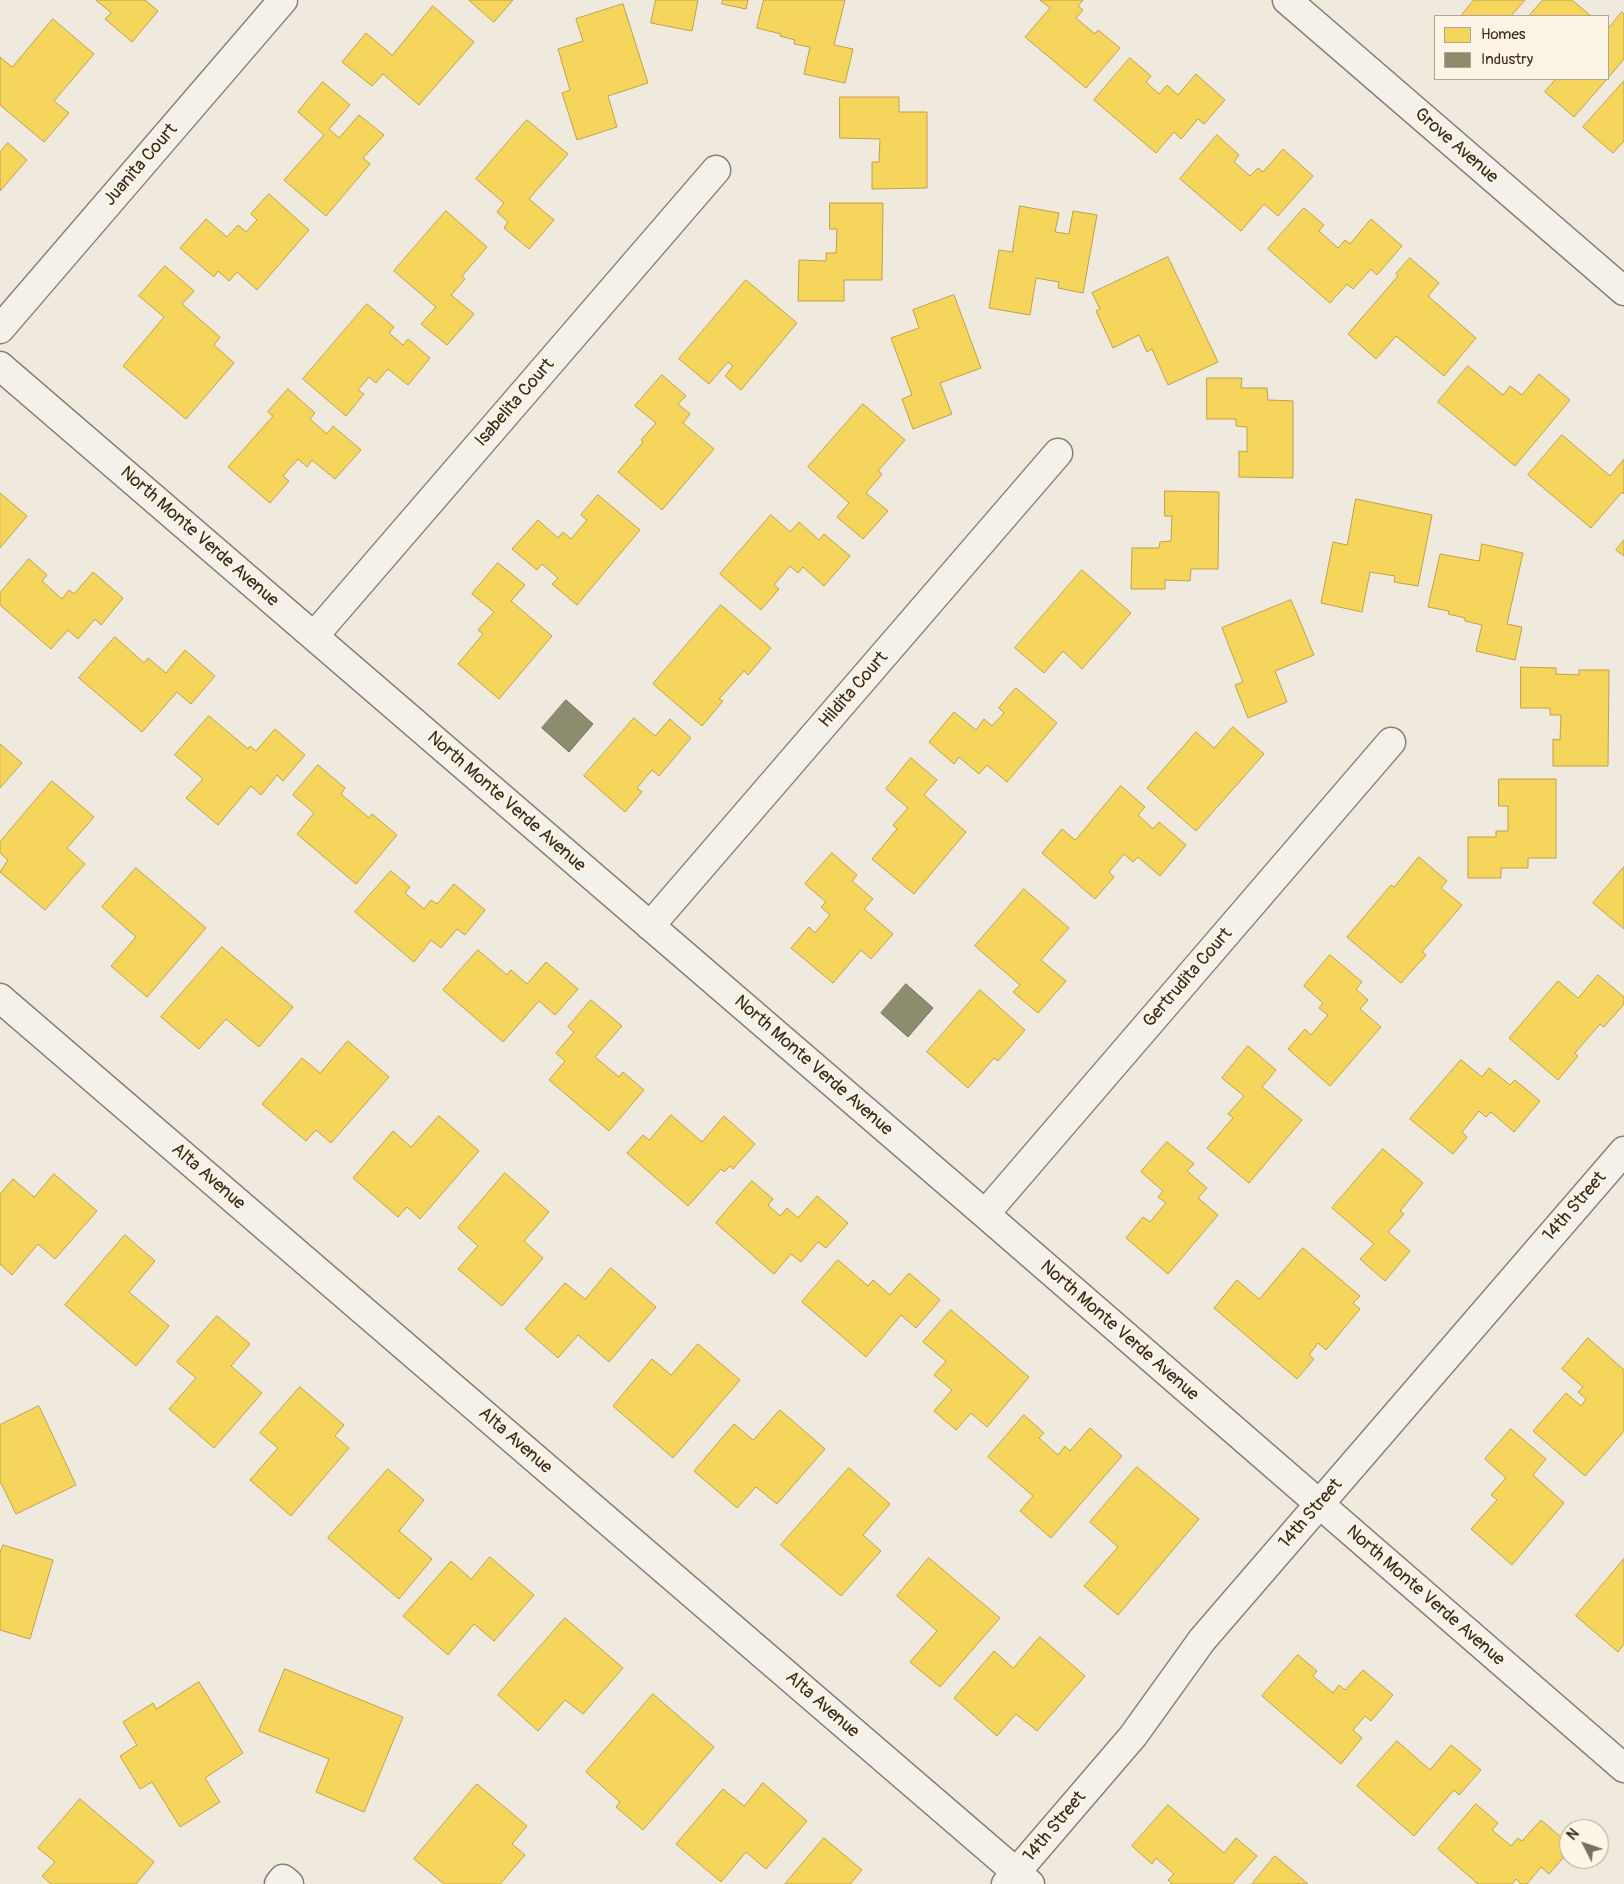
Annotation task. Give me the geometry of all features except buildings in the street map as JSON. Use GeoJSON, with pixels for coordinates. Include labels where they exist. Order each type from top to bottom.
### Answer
{"type":"FeatureCollection","features":[{"type":"Feature","properties":{"kind":"street","name":"Juanita Court"},"geometry":{"type":"LineString","coordinates":[[0,329],[283,0]]}},
{"type":"Feature","properties":{"kind":"street","name":"Grove Avenue"},"geometry":{"type":"LineString","coordinates":[[1287,0],[1624,291]]}},
{"type":"Feature","properties":{"kind":"street","name":"Isabelita Court"},"geometry":{"type":"LineString","coordinates":[[314,636],[716,170]]}},
{"type":"Feature","properties":{"kind":"street","name":"North Monte Verde Avenue"},"geometry":{"type":"LineString","coordinates":[[0,366],[986,1214],[1624,1768]]}},
{"type":"Feature","properties":{"kind":"street","name":"Hildita Court"},"geometry":{"type":"LineString","coordinates":[[650,926],[1058,453]]}},
{"type":"Feature","properties":{"kind":"street","name":"Gertrudita Court"},"geometry":{"type":"LineString","coordinates":[[986,1214],[1391,742]]}},
{"type":"Feature","properties":{"kind":"street","name":"Alta Avenue"},"geometry":{"type":"LineString","coordinates":[[0,998],[1018,1880]]}},
{"type":"Feature","properties":{"kind":"street","name":"14th Street"},"geometry":{"type":"LineString","coordinates":[[1018,1880],[1133,1736],[1202,1640],[1624,1150]]}}]}
